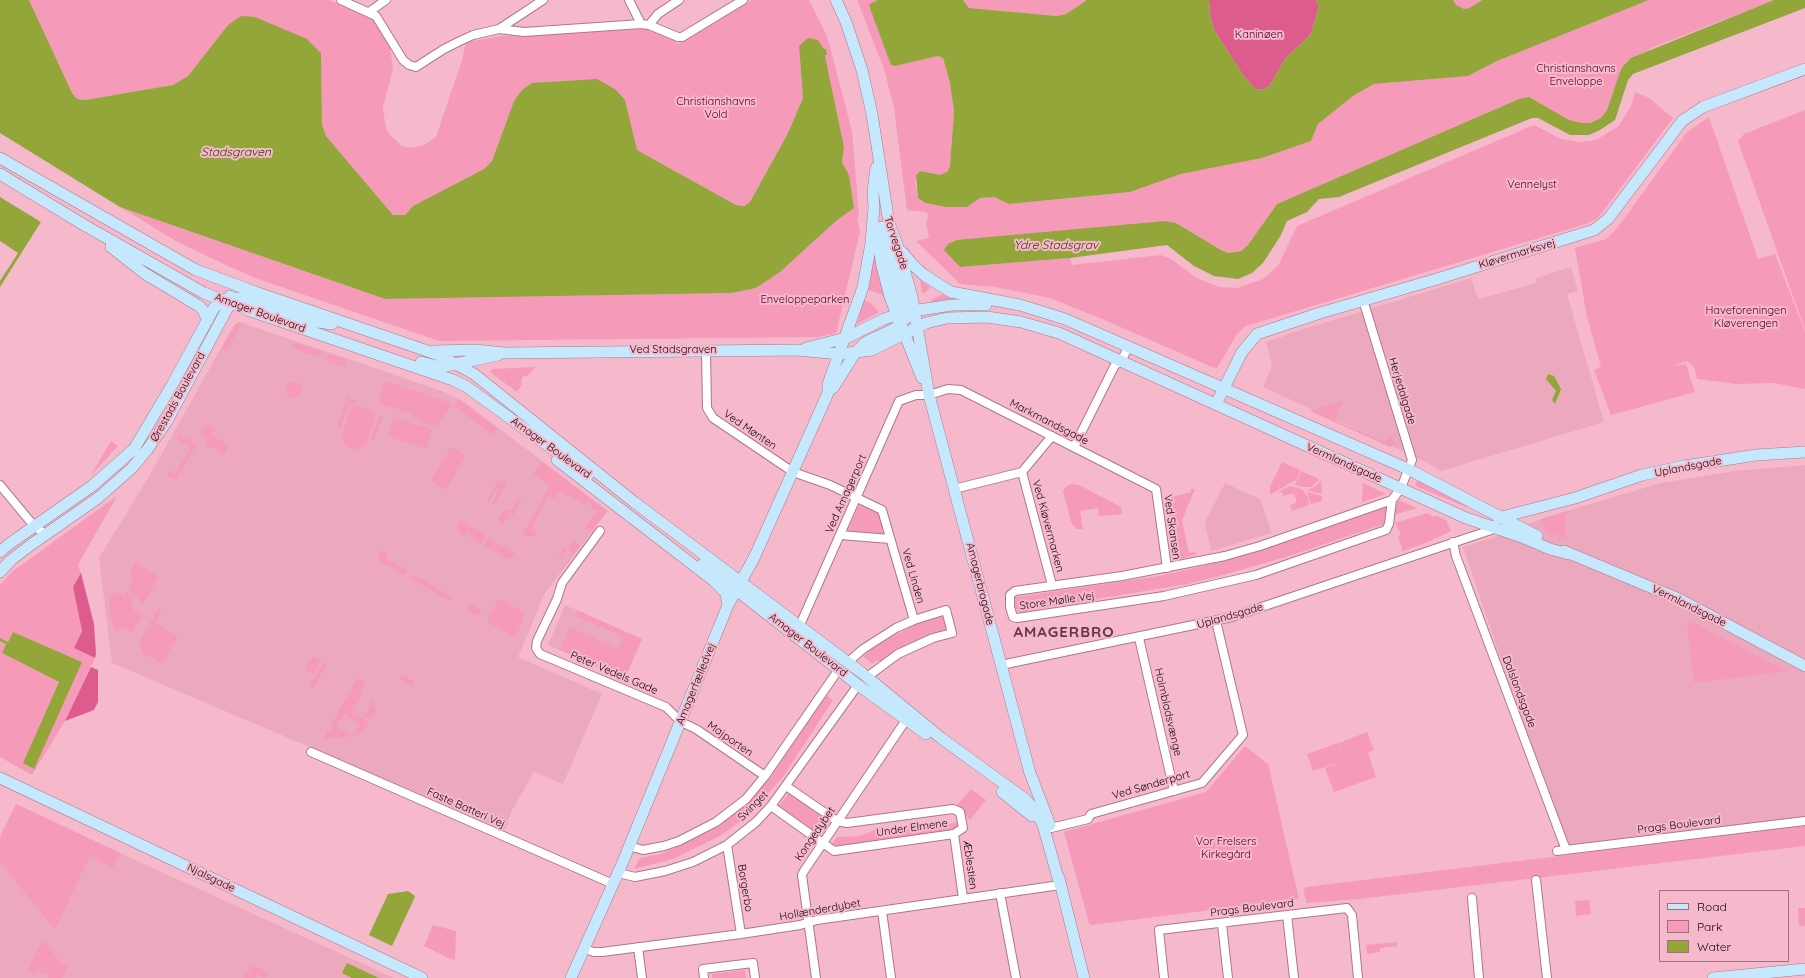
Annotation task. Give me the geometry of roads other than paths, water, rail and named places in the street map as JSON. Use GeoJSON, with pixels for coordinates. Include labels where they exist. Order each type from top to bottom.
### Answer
{"type":"FeatureCollection","features":[{"type":"Feature","properties":{"kind":"street"},"geometry":{"type":"LineString","coordinates":[[341,0],[376,16],[403,60],[409,66],[416,67],[425,60],[454,44],[473,36],[498,30],[524,32],[645,24],[678,37],[682,37],[743,0]]}},
{"type":"Feature","properties":{"kind":"street"},"geometry":{"type":"LineString","coordinates":[[369,12],[386,0]]}},
{"type":"Feature","properties":{"kind":"street"},"geometry":{"type":"LineString","coordinates":[[498,30],[543,0]]}},
{"type":"Feature","properties":{"kind":"street"},"geometry":{"type":"LineString","coordinates":[[629,0],[645,24]]}},
{"type":"Feature","properties":{"kind":"street"},"geometry":{"type":"LineString","coordinates":[[645,24],[679,0]]}},
{"type":"Feature","properties":{"kind":"street","name":"Torvegade"},"geometry":{"type":"LineString","coordinates":[[836,0],[846,22],[862,70],[872,114],[889,223],[898,246],[910,318]]}},
{"type":"Feature","properties":{"kind":"street","name":"Kløvermarksvej"},"geometry":{"type":"LineString","coordinates":[[1216,404],[1242,352],[1257,334],[1264,330],[1437,279],[1594,230],[1608,219],[1682,121],[1703,107],[1805,69]]}},
{"type":"Feature","properties":{"kind":"street","name":"Amager Boulevard"},"geometry":{"type":"LineString","coordinates":[[0,158],[178,261],[221,280],[428,351],[458,364],[484,381],[858,685],[1026,811],[1038,828]]}},
{"type":"Feature","properties":{"kind":"street","name":"Torvegade"},"geometry":{"type":"LineString","coordinates":[[873,192],[878,158]]}},
{"type":"Feature","properties":{"kind":"street","name":"Amager Boulevard"},"geometry":{"type":"LineString","coordinates":[[0,174],[181,281],[227,301],[462,384],[586,472],[738,586],[800,625],[867,676],[941,738],[1025,799],[1035,810]]}},
{"type":"Feature","properties":{"kind":"street"},"geometry":{"type":"LineString","coordinates":[[798,350],[846,338],[884,319],[910,318],[873,192]]}},
{"type":"Feature","properties":{"kind":"street","name":"Amagerfælledvej"},"geometry":{"type":"LineString","coordinates":[[828,393],[828,384],[846,338],[863,287],[874,208],[873,192]]}},
{"type":"Feature","properties":{"kind":"street","name":"Torvegade"},"geometry":{"type":"LineString","coordinates":[[874,208],[882,266],[890,297],[910,318]]}},
{"type":"Feature","properties":{"kind":"street"},"geometry":{"type":"LineString","coordinates":[[84,225],[144,273],[199,306],[203,310],[208,320]]}},
{"type":"Feature","properties":{"kind":"street","name":"Vermlandsgade"},"geometry":{"type":"LineString","coordinates":[[898,246],[913,266],[944,289],[963,295],[1020,305],[1065,319],[1408,469],[1492,523]]}},
{"type":"Feature","properties":{"kind":"street"},"geometry":{"type":"LineString","coordinates":[[221,280],[229,291],[227,301],[246,299],[310,321],[362,329]]}},
{"type":"Feature","properties":{"kind":"street","name":"Herjedalgade"},"geometry":{"type":"LineString","coordinates":[[1363,300],[1412,460],[1401,488]]}},
{"type":"Feature","properties":{"kind":"street","name":"Ørestads Boulevard"},"geometry":{"type":"LineString","coordinates":[[0,552],[34,526],[92,486],[134,449],[214,308],[227,301]]}},
{"type":"Feature","properties":{"kind":"street","name":"Ørestads Boulevard"},"geometry":{"type":"LineString","coordinates":[[0,572],[11,560],[45,534],[98,498],[132,468],[150,447],[167,421],[227,301]]}},
{"type":"Feature","properties":{"kind":"street","name":"Vermlandsgade"},"geometry":{"type":"LineString","coordinates":[[910,318],[952,305],[1020,305]]}},
{"type":"Feature","properties":{"kind":"street","name":"Vermlandsgade"},"geometry":{"type":"LineString","coordinates":[[910,318],[931,321],[962,316],[987,317],[1021,322],[1059,333],[1401,488],[1430,496],[1550,549],[1569,554]]}},
{"type":"Feature","properties":{"kind":"street","name":"Ved Stadsgraven"},"geometry":{"type":"LineString","coordinates":[[428,351],[475,350],[505,353],[798,350],[840,354],[855,353],[872,350],[910,318]]}},
{"type":"Feature","properties":{"kind":"street","name":"Amagerbrogade"},"geometry":{"type":"LineString","coordinates":[[910,318],[909,348],[929,395],[1030,773],[1051,828],[1060,885],[1084,978]]}},
{"type":"Feature","properties":{"kind":"street","name":"Ved Stadsgraven"},"geometry":{"type":"LineString","coordinates":[[332,339],[372,345],[435,366],[458,364],[505,353]]}},
{"type":"Feature","properties":{"kind":"street"},"geometry":{"type":"LineString","coordinates":[[1074,447],[1115,365],[1121,362],[1128,347]]}},
{"type":"Feature","properties":{"kind":"street","name":"Ved Mønten"},"geometry":{"type":"LineString","coordinates":[[706,350],[709,413],[793,472]]}},
{"type":"Feature","properties":{"kind":"street","name":"Amagerfælledvej"},"geometry":{"type":"LineString","coordinates":[[571,978],[618,873],[728,605],[754,558],[828,393],[834,387],[855,353]]}},
{"type":"Feature","properties":{"kind":"street","name":"Markmandsgade"},"geometry":{"type":"LineString","coordinates":[[929,395],[941,390],[955,388],[1156,489]]}},
{"type":"Feature","properties":{"kind":"street","name":"Ved Amagerport"},"geometry":{"type":"LineString","coordinates":[[800,625],[857,499],[898,401],[916,395],[929,395]]}},
{"type":"Feature","properties":{"kind":"street"},"geometry":{"type":"LineString","coordinates":[[954,489],[1022,472],[1052,436]]}},
{"type":"Feature","properties":{"kind":"street"},"geometry":{"type":"LineString","coordinates":[[537,438],[560,463],[714,581],[726,593],[728,605]]}},
{"type":"Feature","properties":{"kind":"street","name":"Uplandsgade"},"geometry":{"type":"LineString","coordinates":[[1001,665],[1232,618],[1453,542],[1492,523],[1642,476],[1686,466],[1756,455],[1805,452]]}},
{"type":"Feature","properties":{"kind":"street","name":"Ved Linden"},"geometry":{"type":"LineString","coordinates":[[793,472],[830,485],[882,510],[914,620]]}},
{"type":"Feature","properties":{"kind":"street","name":"Ved Kløvermarken"},"geometry":{"type":"LineString","coordinates":[[1022,472],[1052,585]]}},
{"type":"Feature","properties":{"kind":"street"},"geometry":{"type":"LineString","coordinates":[[0,485],[34,526],[45,534]]}},
{"type":"Feature","properties":{"kind":"street"},"geometry":{"type":"LineString","coordinates":[[1392,500],[1401,488]]}},
{"type":"Feature","properties":{"kind":"street","name":"Ved Skansen"},"geometry":{"type":"LineString","coordinates":[[1156,489],[1167,568]]}},
{"type":"Feature","properties":{"kind":"street","name":"Uplandsgade"},"geometry":{"type":"LineString","coordinates":[[1453,542],[1492,523],[1511,523],[1575,498]]}},
{"type":"Feature","properties":{"kind":"street","name":"Store Mølle Vej"},"geometry":{"type":"LineString","coordinates":[[1392,500],[1390,524],[1386,530],[1256,575],[1164,596],[1013,617],[1009,600],[1010,595],[1015,591],[1167,568],[1245,551],[1392,500]]}},
{"type":"Feature","properties":{"kind":"street","name":"Vermlandsgade"},"geometry":{"type":"LineString","coordinates":[[1511,523],[1569,554],[1679,600],[1805,666]]}},
{"type":"Feature","properties":{"kind":"street","name":"Peter Vedels Gade"},"geometry":{"type":"LineString","coordinates":[[600,531],[562,582],[557,598],[537,641],[536,648],[540,654],[666,707],[681,722]]}},
{"type":"Feature","properties":{"kind":"street","name":"Ved Linden"},"geometry":{"type":"LineString","coordinates":[[840,534],[890,539]]}},
{"type":"Feature","properties":{"kind":"street","name":"Dalslandsgade"},"geometry":{"type":"LineString","coordinates":[[1453,542],[1456,556],[1566,850]]}},
{"type":"Feature","properties":{"kind":"street"},"geometry":{"type":"LineString","coordinates":[[848,662],[879,638],[914,620],[946,610],[952,633],[910,648],[882,664],[867,676]]}},
{"type":"Feature","properties":{"kind":"street","name":"Ved Sønderport"},"geometry":{"type":"LineString","coordinates":[[1051,828],[1088,818],[1091,814],[1202,783],[1243,735],[1216,621]]}},
{"type":"Feature","properties":{"kind":"street","name":"Holmbladsvænge"},"geometry":{"type":"LineString","coordinates":[[1139,638],[1174,790]]}},
{"type":"Feature","properties":{"kind":"street","name":"Svinget"},"geometry":{"type":"LineString","coordinates":[[629,846],[643,850],[664,846],[699,832],[716,822],[746,799],[765,776],[839,669]]}},
{"type":"Feature","properties":{"kind":"street","name":"Svinget"},"geometry":{"type":"LineString","coordinates":[[618,873],[635,877],[665,871],[693,862],[727,845],[756,822],[771,806],[858,685]]}},
{"type":"Feature","properties":{"kind":"street","name":"Kongedybet"},"geometry":{"type":"LineString","coordinates":[[816,978],[802,875],[822,843],[906,720]]}},
{"type":"Feature","properties":{"kind":"street","name":"Majporten"},"geometry":{"type":"LineString","coordinates":[[681,722],[696,729],[765,776]]}},
{"type":"Feature","properties":{"kind":"street","name":"Faste Batteri Vej"},"geometry":{"type":"LineString","coordinates":[[311,752],[613,884]]}},
{"type":"Feature","properties":{"kind":"street","name":"Amagerbrogade"},"geometry":{"type":"LineString","coordinates":[[1030,773],[1038,828],[1060,885]]}},
{"type":"Feature","properties":{"kind":"street","name":"Njalsgade"},"geometry":{"type":"LineString","coordinates":[[0,778],[422,978]]}},
{"type":"Feature","properties":{"kind":"street"},"geometry":{"type":"LineString","coordinates":[[786,786],[837,821]]}},
{"type":"Feature","properties":{"kind":"street","name":"Under Elmene"},"geometry":{"type":"LineString","coordinates":[[771,806],[834,851],[954,834],[963,828],[960,812],[953,809],[847,823],[837,821]]}},
{"type":"Feature","properties":{"kind":"street"},"geometry":{"type":"LineString","coordinates":[[1035,810],[1046,834],[1060,885]]}},
{"type":"Feature","properties":{"kind":"street","name":"Prags Boulevard"},"geometry":{"type":"LineString","coordinates":[[1556,851],[1805,821]]}},
{"type":"Feature","properties":{"kind":"street","name":"Æblestien"},"geometry":{"type":"LineString","coordinates":[[954,834],[963,898]]}},
{"type":"Feature","properties":{"kind":"street","name":"Borgerbo"},"geometry":{"type":"LineString","coordinates":[[727,845],[741,934]]}},
{"type":"Feature","properties":{"kind":"street"},"geometry":{"type":"LineString","coordinates":[[1536,880],[1547,978]]}},
{"type":"Feature","properties":{"kind":"street","name":"Hollænderdybet"},"geometry":{"type":"LineString","coordinates":[[584,949],[594,952],[602,952],[741,934],[963,898],[1060,885]]}},
{"type":"Feature","properties":{"kind":"street"},"geometry":{"type":"LineString","coordinates":[[1000,893],[1016,978]]}},
{"type":"Feature","properties":{"kind":"street"},"geometry":{"type":"LineString","coordinates":[[1472,898],[1479,978]]}},
{"type":"Feature","properties":{"kind":"street","name":"Prags Boulevard"},"geometry":{"type":"LineString","coordinates":[[1164,978],[1159,930],[1222,924],[1347,908],[1352,915],[1358,978]]}},
{"type":"Feature","properties":{"kind":"street"},"geometry":{"type":"LineString","coordinates":[[882,911],[891,978]]}},
{"type":"Feature","properties":{"kind":"street"},"geometry":{"type":"LineString","coordinates":[[1287,915],[1294,978]]}},
{"type":"Feature","properties":{"kind":"street"},"geometry":{"type":"LineString","coordinates":[[1222,924],[1228,978]]}},
{"type":"Feature","properties":{"kind":"street"},"geometry":{"type":"LineString","coordinates":[[638,947],[642,978]]}},
{"type":"Feature","properties":{"kind":"street"},"geometry":{"type":"LineString","coordinates":[[704,978],[703,969],[753,963],[755,978]]}},
{"type":"Feature","properties":{"kind":"street"},"geometry":{"type":"LineString","coordinates":[[1713,978],[1786,974],[1805,969]]}},
{"type":"Feature","properties":{"kind":"water","name":"Stadsgraven"},"geometry":{"type":"Polygon","coordinates":[[[0,0],[29,0],[72,93],[77,99],[85,100],[173,85],[188,76],[228,25],[241,16],[255,17],[307,39],[321,53],[322,124],[326,136],[393,215],[405,215],[413,206],[484,169],[492,161],[514,101],[522,90],[532,83],[597,79],[615,89],[625,100],[637,150],[736,205],[744,206],[750,202],[788,133],[803,98],[799,46],[808,38],[818,40],[824,49],[826,49],[827,54],[825,56],[844,147],[842,162],[849,175],[854,208],[836,221],[780,272],[756,288],[732,293],[385,299],[120,207],[0,133],[0,0]]]}},
{"type":"Feature","properties":{"kind":"water"},"geometry":{"type":"Polygon","coordinates":[[[878,0],[963,0],[969,8],[1057,16],[1066,14],[1087,0],[1209,0],[1210,15],[1214,30],[1243,75],[1255,89],[1259,90],[1269,87],[1285,59],[1311,34],[1319,6],[1316,0],[1453,0],[1456,5],[1464,9],[1469,8],[1482,0],[1649,0],[1497,61],[1468,76],[1374,84],[1353,96],[1318,124],[1311,141],[1262,158],[1181,174],[1130,192],[1009,204],[994,197],[980,198],[967,207],[946,207],[925,203],[918,198],[916,175],[921,171],[940,175],[947,172],[950,166],[954,111],[950,83],[943,58],[938,56],[895,66],[891,65],[869,4],[878,0]]]}},
{"type":"Feature","properties":{"kind":"water","name":"Ydre Stadsgrav"},"geometry":{"type":"Polygon","coordinates":[[[1774,0],[1805,0],[1805,8],[1633,74],[1628,80],[1615,120],[1600,130],[1589,135],[1570,135],[1538,118],[1532,118],[1339,197],[1319,199],[1307,212],[1287,221],[1281,235],[1263,263],[1252,273],[1238,279],[1214,276],[1194,266],[1167,245],[1070,258],[960,267],[944,250],[948,244],[957,240],[1165,221],[1176,223],[1228,253],[1241,251],[1248,245],[1277,204],[1519,99],[1529,97],[1569,120],[1590,123],[1601,118],[1607,110],[1623,66],[1631,58],[1774,0]]]}},
{"type":"Feature","properties":{"kind":"water"},"geometry":{"type":"Polygon","coordinates":[[[0,197],[41,222],[0,287],[0,281],[18,253],[0,241],[0,197]]]}},
{"type":"Feature","properties":{"kind":"water"},"geometry":{"type":"Polygon","coordinates":[[[1548,374],[1554,376],[1561,389],[1555,404],[1552,400],[1556,391],[1546,379],[1548,374]]]}},
{"type":"Feature","properties":{"kind":"water"},"geometry":{"type":"Polygon","coordinates":[[[13,632],[82,662],[34,769],[23,763],[59,682],[2,653],[6,644],[0,641],[0,638],[8,642],[13,632]]]}},
{"type":"Feature","properties":{"kind":"water"},"geometry":{"type":"Polygon","coordinates":[[[408,891],[415,896],[392,946],[369,935],[388,894],[408,891]]]}},
{"type":"Feature","properties":{"kind":"water"},"geometry":{"type":"Polygon","coordinates":[[[347,963],[379,978],[352,978],[342,973],[347,963]]]}},
{"type":"Feature","properties":{"kind":"district","name":"AMAGERBRO"},"geometry":{"type":"Point","coordinates":[1064,632]}},
{"type":"Feature","properties":{"kind":"park label","name":"Kaninøen"},"geometry":{"type":"Point","coordinates":[1259,35]}},
{"type":"Feature","properties":{"kind":"park label","name":"Christianshavns Enveloppe"},"geometry":{"type":"Point","coordinates":[1576,75]}},
{"type":"Feature","properties":{"kind":"park label","name":"Christianshavns Vold"},"geometry":{"type":"Point","coordinates":[716,108]}},
{"type":"Feature","properties":{"kind":"park label","name":"Vennelyst"},"geometry":{"type":"Point","coordinates":[1532,185]}},
{"type":"Feature","properties":{"kind":"park label","name":"Enveloppeparken"},"geometry":{"type":"Point","coordinates":[805,300]}},
{"type":"Feature","properties":{"kind":"park label","name":"Haveforeningen Kløverengen"},"geometry":{"type":"Point","coordinates":[1746,317]}},
{"type":"Feature","properties":{"kind":"park label","name":"Vor Frelsers Kirkegård"},"geometry":{"type":"Point","coordinates":[1226,848]}}]}
